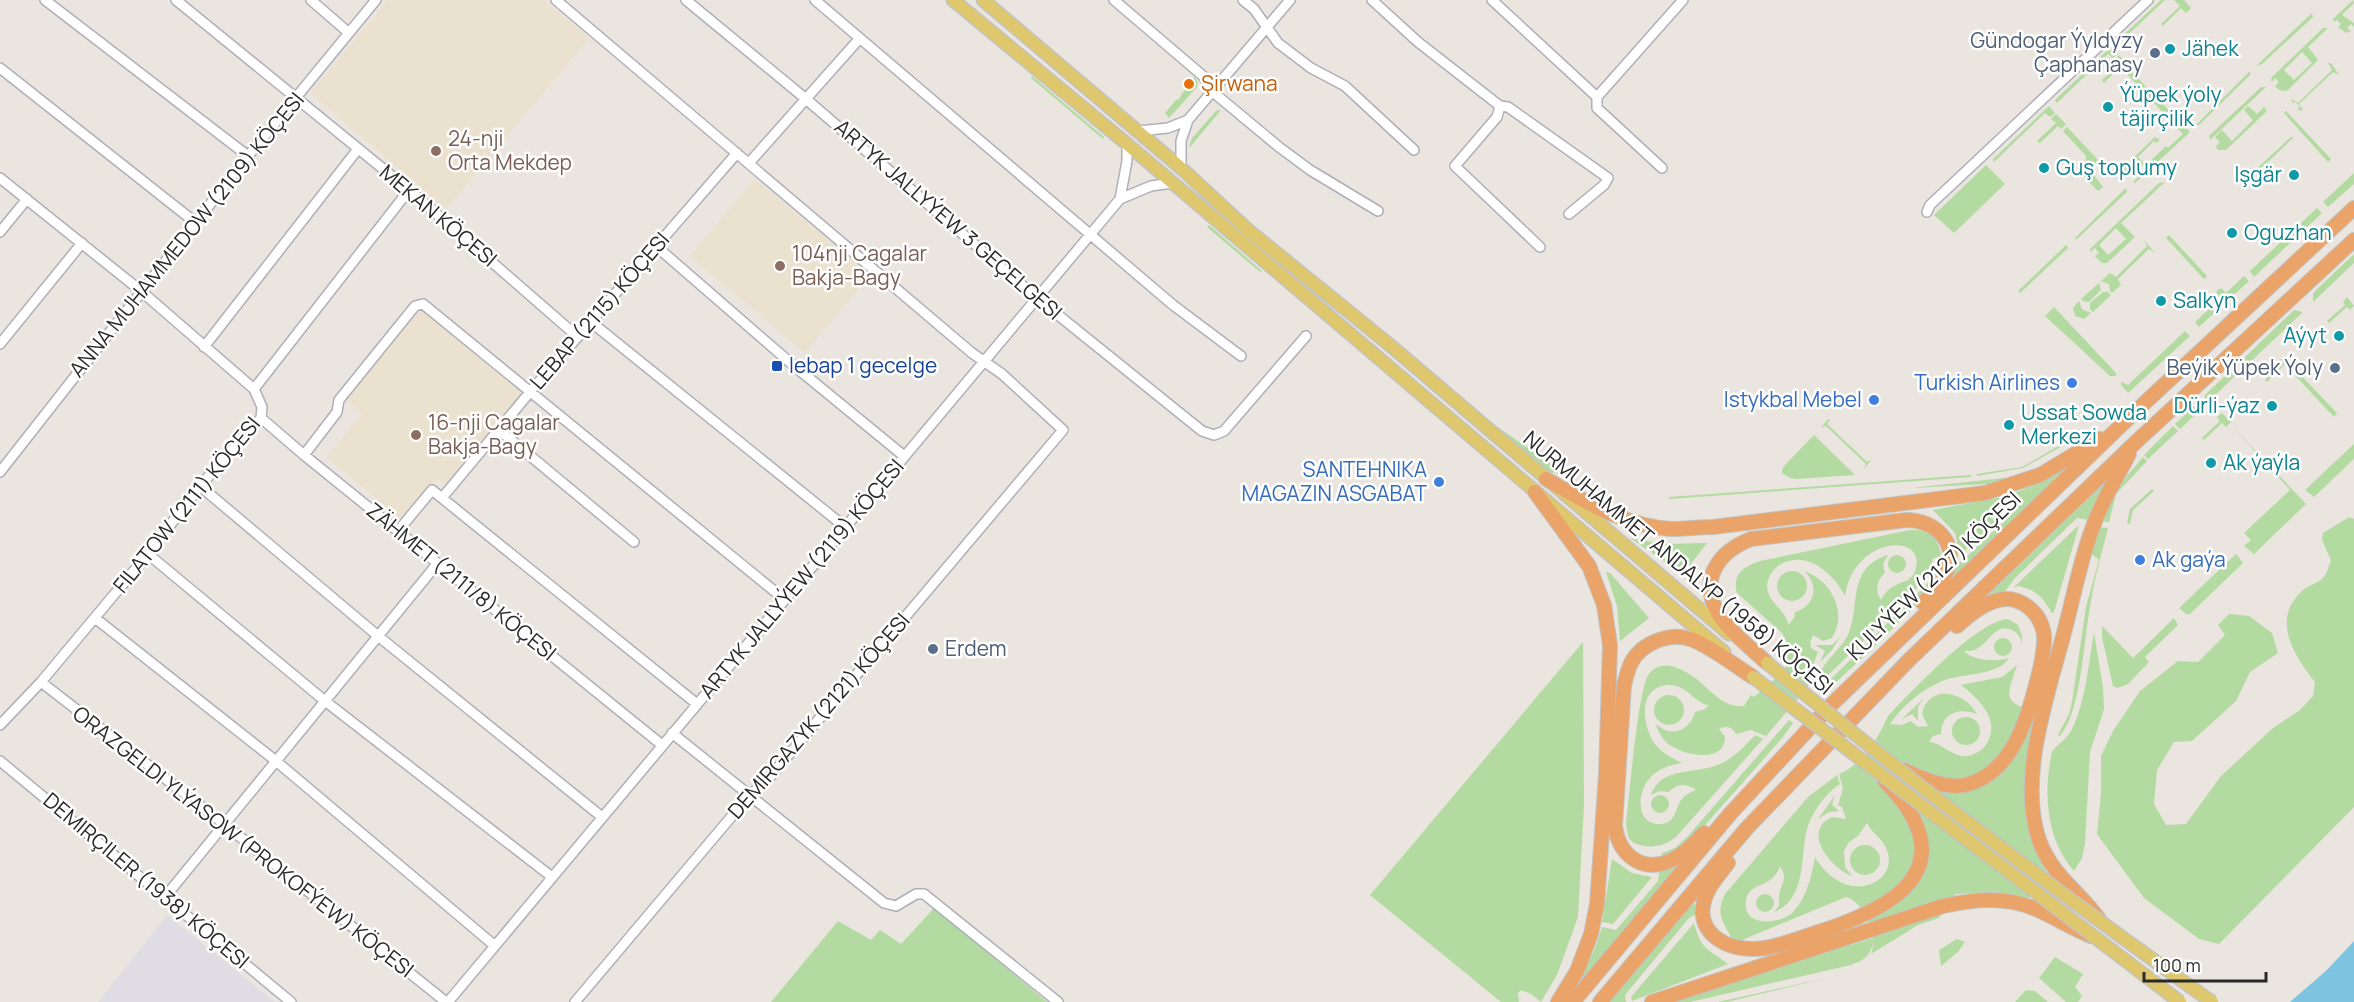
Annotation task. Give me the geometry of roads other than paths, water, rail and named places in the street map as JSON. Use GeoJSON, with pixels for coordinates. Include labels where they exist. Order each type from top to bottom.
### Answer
{"type":"FeatureCollection","features":[{"type":"Feature","properties":{"kind":"highway","name":"KULYÝEW (2127) KÖÇESI"},"geometry":{"type":"LineString","coordinates":[[1573,1002],[1730,814],[1831,705],[2136,411],[2354,208]]}},
{"type":"Feature","properties":{"kind":"highway","name":"KULYÝEW (2127) KÖÇESI"},"geometry":{"type":"LineString","coordinates":[[1600,1002],[1747,828],[1909,660],[2136,442],[2354,240]]}},
{"type":"Feature","properties":{"kind":"highway"},"geometry":{"type":"LineString","coordinates":[[1546,479],[1605,512],[1635,523],[1671,529],[1713,527],[1941,499],[2004,488],[2040,475],[2120,428]]}},
{"type":"Feature","properties":{"kind":"highway"},"geometry":{"type":"LineString","coordinates":[[1887,761],[1936,783],[1956,786],[1979,780],[1996,769],[2011,750],[2040,700],[2093,526],[2136,442]]}},
{"type":"Feature","properties":{"kind":"highway"},"geometry":{"type":"LineString","coordinates":[[1535,492],[1589,566],[1604,604],[1610,645],[1606,775],[1597,904],[1591,934],[1577,971],[1558,1002]]}},
{"type":"Feature","properties":{"kind":"highway"},"geometry":{"type":"LineString","coordinates":[[1767,663],[1721,618],[1714,606],[1712,577],[1717,564],[1727,551],[1741,543],[1763,536],[1916,520],[1930,525],[1943,535],[1949,546],[1950,561],[1938,588],[1899,626],[1890,646]]}},
{"type":"Feature","properties":{"kind":"highway"},"geometry":{"type":"LineString","coordinates":[[1909,660],[1929,650],[1974,612],[1993,601],[2007,599],[2025,603],[2035,612],[2043,633],[2040,729],[2033,776],[2033,806],[2037,830],[2054,870],[2091,907],[2102,923]]}},
{"type":"Feature","properties":{"kind":"highway"},"geometry":{"type":"LineString","coordinates":[[1730,814],[1714,823],[1694,843],[1670,861],[1653,865],[1644,864],[1630,858],[1623,851],[1615,826],[1624,685],[1632,662],[1638,655],[1651,644],[1668,638],[1685,638],[1694,641],[1753,677]]}},
{"type":"Feature","properties":{"kind":"highway"},"geometry":{"type":"LineString","coordinates":[[1747,828],[1737,851],[1709,889],[1704,902],[1704,919],[1712,935],[1732,947],[1764,948],[1851,921],[1885,905],[1903,891],[1914,874],[1920,857],[1920,836],[1914,818],[1879,774]]}},
{"type":"Feature","properties":{"kind":"highway"},"geometry":{"type":"LineString","coordinates":[[1652,1002],[1943,906],[1976,899],[1990,899],[2027,906],[2091,936]]}},
{"type":"Feature","properties":{"kind":"main road","name":"NURMUHAMMET ANDALYP (1958) KÖÇESI"},"geometry":{"type":"LineString","coordinates":[[953,0],[1126,144],[1753,677],[2180,1002]]}},
{"type":"Feature","properties":{"kind":"main road","name":"NURMUHAMMET ANDALYP (1958) KÖÇESI"},"geometry":{"type":"LineString","coordinates":[[983,0],[1181,168],[1248,230],[1344,307],[1734,639],[1767,663],[1887,761],[2102,923],[2212,1002]]}},
{"type":"Feature","properties":{"kind":"street"},"geometry":{"type":"LineString","coordinates":[[45,0],[248,156]]}},
{"type":"Feature","properties":{"kind":"street","name":"MEKAN KÖÇESI"},"geometry":{"type":"LineString","coordinates":[[176,0],[409,190],[578,337]]}},
{"type":"Feature","properties":{"kind":"street"},"geometry":{"type":"LineString","coordinates":[[311,0],[349,33]]}},
{"type":"Feature","properties":{"kind":"street","name":"ANNA MUHAMMEDOW (2109) KÖÇESI"},"geometry":{"type":"LineString","coordinates":[[0,472],[248,156],[376,0]]}},
{"type":"Feature","properties":{"kind":"street"},"geometry":{"type":"LineString","coordinates":[[556,0],[984,361]]}},
{"type":"Feature","properties":{"kind":"street","name":"ARTYK JALLYÝEW 3 GEÇELGESI"},"geometry":{"type":"LineString","coordinates":[[686,0],[806,99],[1037,298],[1197,428],[1214,435],[1224,430],[1306,336]]}},
{"type":"Feature","properties":{"kind":"street"},"geometry":{"type":"LineString","coordinates":[[815,0],[1173,305],[1241,356]]}},
{"type":"Feature","properties":{"kind":"street"},"geometry":{"type":"LineString","coordinates":[[826,9],[833,0]]}},
{"type":"Feature","properties":{"kind":"street"},"geometry":{"type":"LineString","coordinates":[[1114,0],[1203,76],[1214,93],[1279,147],[1310,170],[1378,211]]}},
{"type":"Feature","properties":{"kind":"street"},"geometry":{"type":"LineString","coordinates":[[1243,0],[1254,9],[1278,42],[1307,65],[1345,87],[1414,150]]}},
{"type":"Feature","properties":{"kind":"street"},"geometry":{"type":"LineString","coordinates":[[1138,131],[1168,128],[1188,120],[1214,93],[1290,0]]}},
{"type":"Feature","properties":{"kind":"street"},"geometry":{"type":"LineString","coordinates":[[1372,0],[1418,42],[1500,106],[1508,107],[1608,178],[1604,185],[1569,214]]}},
{"type":"Feature","properties":{"kind":"street"},"geometry":{"type":"LineString","coordinates":[[1492,0],[1596,98],[1597,108],[1662,168]]}},
{"type":"Feature","properties":{"kind":"street"},"geometry":{"type":"LineString","coordinates":[[1596,98],[1683,0]]}},
{"type":"Feature","properties":{"kind":"street"},"geometry":{"type":"LineString","coordinates":[[1928,212],[1930,205],[2148,0]]}},
{"type":"Feature","properties":{"kind":"street"},"geometry":{"type":"LineString","coordinates":[[749,163],[860,38]]}},
{"type":"Feature","properties":{"kind":"street"},"geometry":{"type":"LineString","coordinates":[[0,68],[196,223]]}},
{"type":"Feature","properties":{"kind":"street"},"geometry":{"type":"LineString","coordinates":[[1500,106],[1497,117],[1456,163],[1456,170],[1540,247]]}},
{"type":"Feature","properties":{"kind":"street"},"geometry":{"type":"LineString","coordinates":[[1181,168],[1181,141],[1188,120]]}},
{"type":"Feature","properties":{"kind":"street"},"geometry":{"type":"LineString","coordinates":[[1120,200],[1127,161],[1126,144]]}},
{"type":"Feature","properties":{"kind":"street"},"geometry":{"type":"LineString","coordinates":[[204,347],[358,149]]}},
{"type":"Feature","properties":{"kind":"street","name":"LEBAP (2115) KÖÇESI"},"geometry":{"type":"LineString","coordinates":[[442,498],[736,153]]}},
{"type":"Feature","properties":{"kind":"street"},"geometry":{"type":"LineString","coordinates":[[0,178],[141,291],[254,389]]}},
{"type":"Feature","properties":{"kind":"street"},"geometry":{"type":"LineString","coordinates":[[1120,200],[1150,186],[1172,183]]}},
{"type":"Feature","properties":{"kind":"street","name":"FILATOW (2111) KÖÇESI"},"geometry":{"type":"LineString","coordinates":[[0,725],[41,682],[148,554],[200,486],[261,418],[262,407],[254,389],[409,190]]}},
{"type":"Feature","properties":{"kind":"street"},"geometry":{"type":"LineString","coordinates":[[0,232],[27,199]]}},
{"type":"Feature","properties":{"kind":"street","name":"ARTYK JALLYÝEW (2119) KÖÇESI"},"geometry":{"type":"LineString","coordinates":[[447,1002],[1120,200]]}},
{"type":"Feature","properties":{"kind":"street"},"geometry":{"type":"LineString","coordinates":[[0,344],[82,243]]}},
{"type":"Feature","properties":{"kind":"street"},"geometry":{"type":"LineString","coordinates":[[657,248],[904,456]]}},
{"type":"Feature","properties":{"kind":"street"},"geometry":{"type":"LineString","coordinates":[[304,455],[337,412],[339,400],[419,303],[784,599]]}},
{"type":"Feature","properties":{"kind":"street"},"geometry":{"type":"LineString","coordinates":[[591,322],[845,527]]}},
{"type":"Feature","properties":{"kind":"street","name":"DEMIRGAZYK (2121) KÖÇESI"},"geometry":{"type":"LineString","coordinates":[[575,1002],[751,795],[770,777],[1063,430],[984,361]]}},
{"type":"Feature","properties":{"kind":"street","name":"ZÄHMET (2111/8) KÖÇESI"},"geometry":{"type":"LineString","coordinates":[[261,418],[437,564],[662,745]]}},
{"type":"Feature","properties":{"kind":"street"},"geometry":{"type":"LineString","coordinates":[[499,430],[634,542]]}},
{"type":"Feature","properties":{"kind":"street"},"geometry":{"type":"LineString","coordinates":[[200,486],[378,636],[602,817]]}},
{"type":"Feature","properties":{"kind":"street"},"geometry":{"type":"LineString","coordinates":[[398,531],[432,490],[697,704]]}},
{"type":"Feature","properties":{"kind":"street"},"geometry":{"type":"LineString","coordinates":[[148,554],[325,701],[552,877]]}},
{"type":"Feature","properties":{"kind":"street"},"geometry":{"type":"LineString","coordinates":[[165,897],[437,564]]}},
{"type":"Feature","properties":{"kind":"street"},"geometry":{"type":"LineString","coordinates":[[95,618],[276,761],[495,946]]}},
{"type":"Feature","properties":{"kind":"street","name":"ORAZGELDI YLÝASOW (PROKOFÝEW) KÖÇESI"},"geometry":{"type":"LineString","coordinates":[[41,682],[447,1002]]}},
{"type":"Feature","properties":{"kind":"street"},"geometry":{"type":"LineString","coordinates":[[672,733],[884,903],[896,906],[916,894],[924,894],[1058,1002]]}},
{"type":"Feature","properties":{"kind":"street","name":"DEMIRÇILER (1938) KÖÇESI"},"geometry":{"type":"LineString","coordinates":[[0,761],[291,1002]]}},
{"type":"Feature","properties":{"kind":"water"},"geometry":{"type":"Polygon","coordinates":[[[2354,941],[2354,1002],[2290,1002],[2327,970],[2354,941]]]}},
{"type":"Feature","properties":{"kind":"place","name":"Jähek"},"geometry":{"type":"Point","coordinates":[2170,49]}},
{"type":"Feature","properties":{"kind":"place","name":"Gündogar Ýyldyzy Çaphanasy"},"geometry":{"type":"Point","coordinates":[2155,53]}},
{"type":"Feature","properties":{"kind":"place","name":"Şirwana"},"geometry":{"type":"Point","coordinates":[1189,84]}},
{"type":"Feature","properties":{"kind":"place","name":"Ýüpek ýoly täjirçilik"},"geometry":{"type":"Point","coordinates":[2108,107]}},
{"type":"Feature","properties":{"kind":"place","name":"24-nji Orta Mekdep"},"geometry":{"type":"Point","coordinates":[436,151]}},
{"type":"Feature","properties":{"kind":"place","name":"Guş toplumy"},"geometry":{"type":"Point","coordinates":[2044,168]}},
{"type":"Feature","properties":{"kind":"place","name":"Işgär"},"geometry":{"type":"Point","coordinates":[2294,175]}},
{"type":"Feature","properties":{"kind":"place","name":"Oguzhan"},"geometry":{"type":"Point","coordinates":[2232,233]}},
{"type":"Feature","properties":{"kind":"place","name":"104nji Cagalar Bakja-Bagy"},"geometry":{"type":"Point","coordinates":[780,266]}},
{"type":"Feature","properties":{"kind":"place","name":"Salkyn"},"geometry":{"type":"Point","coordinates":[2161,301]}},
{"type":"Feature","properties":{"kind":"place","name":"Aýyt"},"geometry":{"type":"Point","coordinates":[2339,336]}},
{"type":"Feature","properties":{"kind":"place","name":"lebap 1 gecelge"},"geometry":{"type":"Point","coordinates":[777,366]}},
{"type":"Feature","properties":{"kind":"place","name":"Beýik Ýüpek Ýoly"},"geometry":{"type":"Point","coordinates":[2335,368]}},
{"type":"Feature","properties":{"kind":"place","name":"Turkish Airlines"},"geometry":{"type":"Point","coordinates":[2072,383]}},
{"type":"Feature","properties":{"kind":"place","name":"Istykbal Mebel"},"geometry":{"type":"Point","coordinates":[1874,400]}},
{"type":"Feature","properties":{"kind":"place","name":"Dürli-ýaz"},"geometry":{"type":"Point","coordinates":[2272,406]}},
{"type":"Feature","properties":{"kind":"place","name":"Ussat Sowda Merkezi"},"geometry":{"type":"Point","coordinates":[2009,425]}},
{"type":"Feature","properties":{"kind":"place","name":"16-nji Cagalar Bakja-Bagy"},"geometry":{"type":"Point","coordinates":[416,435]}},
{"type":"Feature","properties":{"kind":"place","name":"Ak ýaýla"},"geometry":{"type":"Point","coordinates":[2211,463]}},
{"type":"Feature","properties":{"kind":"place","name":"SANTEHNIKA MAGAZIN ASGABAT"},"geometry":{"type":"Point","coordinates":[1439,482]}},
{"type":"Feature","properties":{"kind":"place","name":"Ak gaýa"},"geometry":{"type":"Point","coordinates":[2140,560]}},
{"type":"Feature","properties":{"kind":"place","name":"Erdem"},"geometry":{"type":"Point","coordinates":[933,649]}}]}
